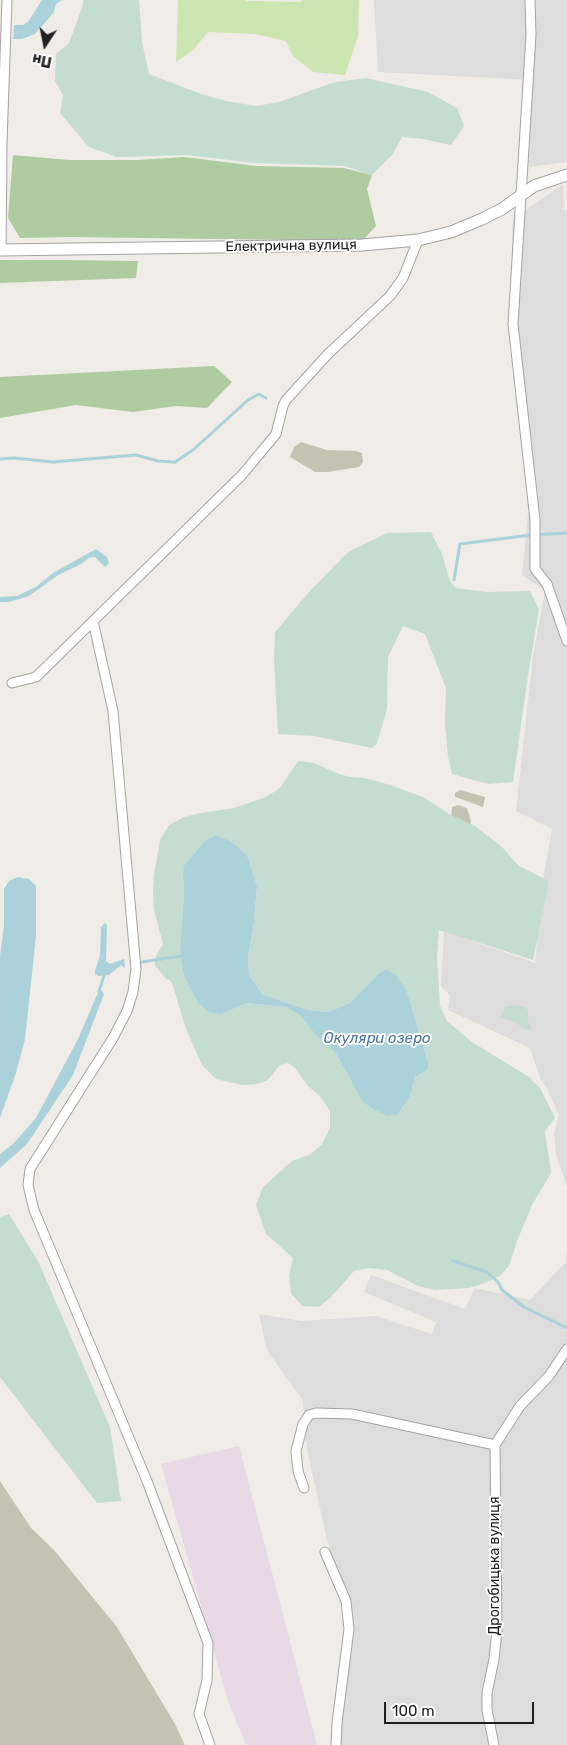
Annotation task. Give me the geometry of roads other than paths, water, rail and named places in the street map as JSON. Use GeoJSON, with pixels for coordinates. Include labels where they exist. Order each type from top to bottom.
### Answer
{"type":"FeatureCollection","features":[{"type":"Feature","properties":{"kind":"street"},"geometry":{"type":"LineString","coordinates":[[0,250],[7,0]]}},
{"type":"Feature","properties":{"kind":"street"},"geometry":{"type":"LineString","coordinates":[[530,0],[531,35],[512,324],[535,520],[535,570],[548,584],[567,641]]}},
{"type":"Feature","properties":{"kind":"street","name":"Електрична вулиця"},"geometry":{"type":"LineString","coordinates":[[0,250],[362,245],[418,240],[451,232],[482,219],[502,209],[534,186],[567,175]]}},
{"type":"Feature","properties":{"kind":"street"},"geometry":{"type":"LineString","coordinates":[[12,683],[36,677],[242,475],[276,434],[286,400],[328,354],[390,296],[410,265],[418,240]]}},
{"type":"Feature","properties":{"kind":"street"},"geometry":{"type":"LineString","coordinates":[[93,621],[112,710],[136,969],[133,992],[127,1011],[113,1038],[30,1170],[28,1185],[34,1210],[147,1481],[208,1643],[206,1680],[199,1714],[210,1745]]}},
{"type":"Feature","properties":{"kind":"street"},"geometry":{"type":"LineString","coordinates":[[304,1488],[298,1471],[296,1451],[303,1424],[308,1415],[352,1414],[495,1445],[520,1406],[561,1367],[567,1349]]}},
{"type":"Feature","properties":{"kind":"street","name":"Дрогобицька вулиця"},"geometry":{"type":"LineString","coordinates":[[494,1745],[487,1710],[487,1692],[494,1660],[498,1602],[495,1445]]}},
{"type":"Feature","properties":{"kind":"street"},"geometry":{"type":"LineString","coordinates":[[325,1552],[346,1601],[349,1629],[336,1745]]}},
{"type":"Feature","properties":{"kind":"water"},"geometry":{"type":"Polygon","coordinates":[[[42,0],[62,0],[56,4],[54,12],[35,34],[22,39],[13,39],[14,25],[23,25],[28,22],[42,0]]]}},
{"type":"Feature","properties":{"kind":"water"},"geometry":{"type":"Polygon","coordinates":[[[96,549],[107,557],[109,563],[105,567],[95,557],[89,558],[58,575],[29,596],[9,602],[0,602],[0,597],[17,596],[36,587],[53,573],[96,549]]]}},
{"type":"Feature","properties":{"kind":"water","name":"Окуляри озеро"},"geometry":{"type":"Polygon","coordinates":[[[216,835],[230,841],[247,855],[257,886],[254,923],[248,957],[249,975],[262,994],[308,1010],[328,1012],[350,1003],[378,974],[386,970],[396,975],[407,992],[429,1066],[427,1070],[415,1077],[410,1096],[398,1114],[388,1116],[362,1101],[335,1052],[314,1033],[301,1016],[286,1007],[246,1003],[221,1014],[209,1012],[198,1003],[184,977],[180,951],[184,866],[204,842],[216,835]]]}},
{"type":"Feature","properties":{"kind":"water"},"geometry":{"type":"Polygon","coordinates":[[[18,877],[29,879],[36,886],[36,936],[25,1039],[16,1073],[0,1118],[0,956],[4,925],[4,889],[9,881],[18,877]]]}},
{"type":"Feature","properties":{"kind":"water"},"geometry":{"type":"Polygon","coordinates":[[[105,923],[107,925],[106,961],[110,964],[124,959],[125,968],[121,965],[109,975],[98,976],[95,974],[95,971],[100,955],[101,927],[105,923]]]}},
{"type":"Feature","properties":{"kind":"water"},"geometry":{"type":"Polygon","coordinates":[[[100,988],[104,994],[73,1075],[27,1144],[0,1168],[0,1154],[13,1144],[36,1118],[78,1039],[100,988]]]}},
{"type":"Feature","properties":{"kind":"waterway"},"geometry":{"type":"LineString","coordinates":[[0,459],[14,458],[53,462],[136,455],[158,461],[175,462],[193,450],[248,400],[259,394],[266,398]]}},
{"type":"Feature","properties":{"kind":"waterway"},"geometry":{"type":"LineString","coordinates":[[454,580],[460,544],[531,535],[567,533]]}},
{"type":"Feature","properties":{"kind":"waterway"},"geometry":{"type":"LineString","coordinates":[[142,962],[181,956]]}},
{"type":"Feature","properties":{"kind":"waterway"},"geometry":{"type":"LineString","coordinates":[[99,991],[105,973]]}},
{"type":"Feature","properties":{"kind":"waterway"},"geometry":{"type":"LineString","coordinates":[[453,1261],[487,1272],[498,1282],[502,1290],[524,1307],[567,1328]]}}]}
